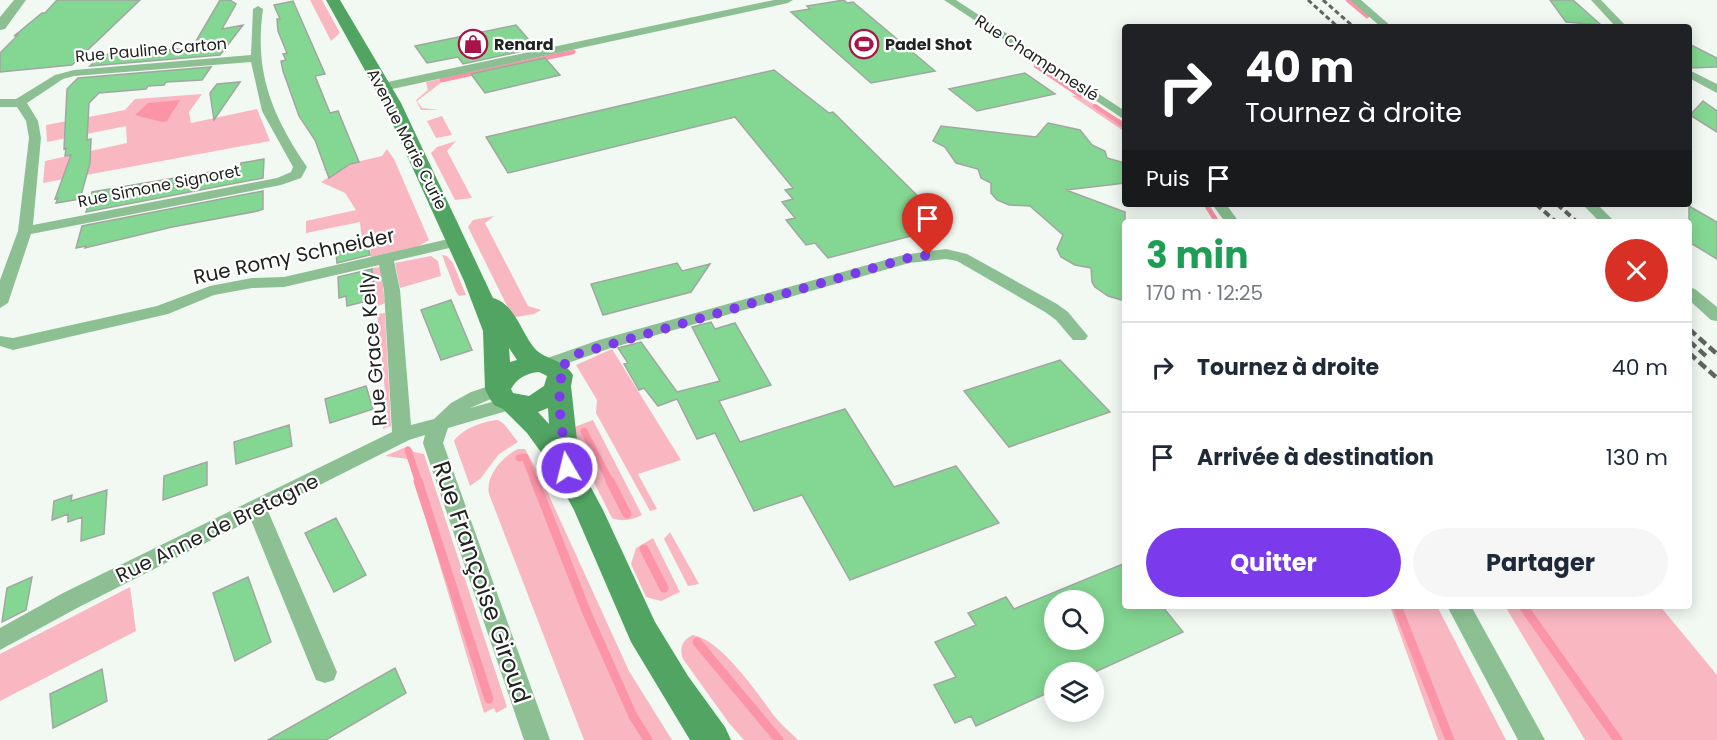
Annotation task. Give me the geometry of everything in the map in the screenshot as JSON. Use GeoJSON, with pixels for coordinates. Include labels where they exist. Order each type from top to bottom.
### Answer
{"type":"FeatureCollection","features":[{"type":"Feature","properties":{"kind":"main road","name":"Avenue Marie Curie"},"geometry":{"type":"LineString","coordinates":[[333,0],[383,87],[475,280],[495,331],[505,396]]}},
{"type":"Feature","properties":{"kind":"main road","name":"Avenue Marie Curie"},"geometry":{"type":"LineString","coordinates":[[475,280],[510,327],[523,352],[555,368]]}},
{"type":"Feature","properties":{"kind":"main road"},"geometry":{"type":"LineString","coordinates":[[505,396],[511,372],[525,366],[555,368]]}},
{"type":"Feature","properties":{"kind":"main road"},"geometry":{"type":"LineString","coordinates":[[505,396],[536,403],[550,396],[555,368]]}},
{"type":"Feature","properties":{"kind":"main road"},"geometry":{"type":"LineString","coordinates":[[555,368],[567,468]]}},
{"type":"Feature","properties":{"kind":"main road"},"geometry":{"type":"LineString","coordinates":[[505,396],[530,419],[567,468],[644,633],[712,740]]}},
{"type":"Feature","properties":{"kind":"street"},"geometry":{"type":"LineString","coordinates":[[0,26],[20,0]]}},
{"type":"Feature","properties":{"kind":"street"},"geometry":{"type":"LineString","coordinates":[[383,87],[788,0]]}},
{"type":"Feature","properties":{"kind":"street","name":"Rue Champmeslé"},"geometry":{"type":"LineString","coordinates":[[949,0],[1122,114]]}},
{"type":"Feature","properties":{"kind":"street"},"geometry":{"type":"LineString","coordinates":[[1355,0],[1383,24]]}},
{"type":"Feature","properties":{"kind":"street"},"geometry":{"type":"LineString","coordinates":[[1596,0],[1619,24]]}},
{"type":"Feature","properties":{"kind":"street"},"geometry":{"type":"LineString","coordinates":[[257,58],[258,9]]}},
{"type":"Feature","properties":{"kind":"street","name":"Rue Pauline Carton"},"geometry":{"type":"LineString","coordinates":[[20,102],[59,77],[74,72],[257,58]]}},
{"type":"Feature","properties":{"kind":"street","name":"Rue Simone Signoret"},"geometry":{"type":"LineString","coordinates":[[25,231],[281,182],[298,172],[300,167],[269,113],[257,58]]}},
{"type":"Feature","properties":{"kind":"street"},"geometry":{"type":"LineString","coordinates":[[1692,75],[1717,89]]}},
{"type":"Feature","properties":{"kind":"street"},"geometry":{"type":"LineString","coordinates":[[0,103],[20,102],[32,121],[35,138],[25,231],[0,303]]}},
{"type":"Feature","properties":{"kind":"street"},"geometry":{"type":"LineString","coordinates":[[1593,207],[1605,219]]}},
{"type":"Feature","properties":{"kind":"street","name":"Rue Romy Schneider"},"geometry":{"type":"LineString","coordinates":[[4,344],[162,310],[210,291],[252,283],[284,282],[457,242]]}},
{"type":"Feature","properties":{"kind":"street"},"geometry":{"type":"LineString","coordinates":[[555,368],[908,258],[946,254],[962,257],[978,265],[1051,308],[1062,316],[1079,336]]}},
{"type":"Feature","properties":{"kind":"street","name":"Rue Grace Kelly"},"geometry":{"type":"LineString","coordinates":[[386,258],[392,290],[402,435]]}},
{"type":"Feature","properties":{"kind":"street"},"geometry":{"type":"LineString","coordinates":[[1692,295],[1717,316]]}},
{"type":"Feature","properties":{"kind":"street","name":"Rue Anne de Bretagne"},"geometry":{"type":"LineString","coordinates":[[0,640],[72,600],[402,435],[438,424],[505,396]]}},
{"type":"Feature","properties":{"kind":"street","name":"Rue Françoise Giroud"},"geometry":{"type":"LineString","coordinates":[[438,424],[434,443],[436,453],[537,740]]}},
{"type":"Feature","properties":{"kind":"street"},"geometry":{"type":"LineString","coordinates":[[256,510],[325,672]]}},
{"type":"Feature","properties":{"kind":"street"},"geometry":{"type":"LineString","coordinates":[[1461,609],[1532,740]]}},
{"type":"Feature","properties":{"kind":"shaded area"},"geometry":{"type":"Polygon","coordinates":[[[310,0],[322,0],[340,33],[331,41],[310,0]]]}},
{"type":"Feature","properties":{"kind":"shaded area"},"geometry":{"type":"Polygon","coordinates":[[[575,50],[577,52],[442,82],[417,101],[422,108],[439,110],[421,110],[416,100],[428,90],[426,82],[575,50]]]}},
{"type":"Feature","properties":{"kind":"shaded area"},"geometry":{"type":"Polygon","coordinates":[[[202,94],[189,112],[191,123],[257,109],[270,141],[43,183],[45,161],[127,143],[126,126],[47,142],[46,125],[125,110],[135,99],[202,94]]]}},
{"type":"Feature","properties":{"kind":"shaded area"},"geometry":{"type":"Polygon","coordinates":[[[1078,95],[1122,121],[1122,130],[1072,96],[1078,95]]]}},
{"type":"Feature","properties":{"kind":"shaded area"},"geometry":{"type":"Polygon","coordinates":[[[180,100],[167,121],[162,122],[135,115],[148,103],[180,100]]]}},
{"type":"Feature","properties":{"kind":"shaded area"},"geometry":{"type":"Polygon","coordinates":[[[442,116],[452,135],[436,138],[427,121],[442,116]]]}},
{"type":"Feature","properties":{"kind":"shaded area"},"geometry":{"type":"Polygon","coordinates":[[[456,141],[447,151],[472,198],[455,200],[431,153],[437,147],[456,141]]]}},
{"type":"Feature","properties":{"kind":"shaded area"},"geometry":{"type":"Polygon","coordinates":[[[387,149],[394,159],[429,240],[419,246],[371,257],[369,240],[362,241],[360,222],[306,233],[306,221],[356,210],[345,193],[321,182],[339,171],[322,170],[382,156],[387,149]]]}},
{"type":"Feature","properties":{"kind":"shaded area"},"geometry":{"type":"Polygon","coordinates":[[[494,216],[485,223],[528,306],[541,310],[534,314],[516,317],[510,312],[468,227],[473,220],[494,216]]]}},
{"type":"Feature","properties":{"kind":"shaded area"},"geometry":{"type":"Polygon","coordinates":[[[442,255],[447,256],[453,263],[466,295],[459,296],[456,292],[442,255]]]}},
{"type":"Feature","properties":{"kind":"shaded area"},"geometry":{"type":"Polygon","coordinates":[[[431,256],[438,261],[441,276],[400,288],[395,263],[431,256]]]}},
{"type":"Feature","properties":{"kind":"shaded area"},"geometry":{"type":"Polygon","coordinates":[[[381,267],[385,303],[376,307],[372,268],[381,267]]]}},
{"type":"Feature","properties":{"kind":"shaded area"},"geometry":{"type":"Polygon","coordinates":[[[385,313],[391,426],[383,429],[385,391],[377,314],[385,313]]]}},
{"type":"Feature","properties":{"kind":"shaded area"},"geometry":{"type":"Polygon","coordinates":[[[612,349],[681,460],[638,474],[657,509],[650,511],[596,413],[597,400],[576,365],[612,349]]]}},
{"type":"Feature","properties":{"kind":"shaded area"},"geometry":{"type":"Polygon","coordinates":[[[498,420],[518,442],[499,454],[480,479],[470,486],[454,441],[473,426],[498,420]]]}},
{"type":"Feature","properties":{"kind":"shaded area"},"geometry":{"type":"Polygon","coordinates":[[[593,420],[642,515],[638,517],[623,520],[612,518],[576,447],[572,428],[593,420]]]}},
{"type":"Feature","properties":{"kind":"shaded area"},"geometry":{"type":"Polygon","coordinates":[[[408,446],[414,452],[424,454],[507,707],[496,713],[494,708],[484,713],[408,459],[385,456],[408,446]]]}},
{"type":"Feature","properties":{"kind":"shaded area"},"geometry":{"type":"Polygon","coordinates":[[[518,449],[525,449],[541,478],[629,671],[672,740],[584,740],[489,494],[488,487],[496,467],[518,449]]]}},
{"type":"Feature","properties":{"kind":"shaded area"},"geometry":{"type":"Polygon","coordinates":[[[670,532],[699,584],[688,586],[664,539],[670,532]]]}},
{"type":"Feature","properties":{"kind":"shaded area"},"geometry":{"type":"Polygon","coordinates":[[[653,538],[680,592],[661,601],[646,597],[631,564],[636,548],[653,538]]]}},
{"type":"Feature","properties":{"kind":"shaded area"},"geometry":{"type":"Polygon","coordinates":[[[130,587],[136,631],[0,701],[0,654],[130,587]]]}},
{"type":"Feature","properties":{"kind":"shaded area"},"geometry":{"type":"Polygon","coordinates":[[[1391,609],[1439,609],[1506,740],[1438,740],[1391,609]]]}},
{"type":"Feature","properties":{"kind":"shaded area"},"geometry":{"type":"Polygon","coordinates":[[[1507,609],[1662,609],[1717,675],[1717,740],[1585,740],[1507,609]]]}},
{"type":"Feature","properties":{"kind":"shaded area"},"geometry":{"type":"Polygon","coordinates":[[[693,635],[703,639],[725,655],[775,717],[798,740],[744,740],[683,659],[682,645],[693,635]]]}},
{"type":"Feature","properties":{"kind":"building"},"geometry":{"type":"Polygon","coordinates":[[[57,0],[140,0],[72,65],[0,72],[0,53],[18,35],[14,36],[45,13],[57,0]]]}},
{"type":"Feature","properties":{"kind":"building"},"geometry":{"type":"Polygon","coordinates":[[[220,0],[230,0],[236,4],[222,29],[243,25],[220,55],[90,66],[101,55],[192,48],[220,0]]]}},
{"type":"Feature","properties":{"kind":"building","name":"Padel Shot"},"geometry":{"type":"Polygon","coordinates":[[[844,0],[847,3],[853,2],[935,71],[871,83],[791,12],[810,9],[807,6],[844,0]]]}},
{"type":"Feature","properties":{"kind":"building"},"geometry":{"type":"Polygon","coordinates":[[[1550,0],[1573,0],[1600,24],[1589,24],[1566,22],[1550,0]]]}},
{"type":"Feature","properties":{"kind":"building"},"geometry":{"type":"Polygon","coordinates":[[[293,1],[325,74],[315,76],[330,113],[338,111],[359,162],[350,164],[329,178],[315,140],[299,116],[283,71],[281,61],[286,60],[283,54],[287,53],[278,31],[277,19],[280,19],[274,5],[293,1]]]}},
{"type":"Feature","properties":{"kind":"building","name":"Renard"},"geometry":{"type":"Polygon","coordinates":[[[516,25],[536,48],[463,64],[458,57],[427,63],[415,46],[516,25]]]}},
{"type":"Feature","properties":{"kind":"building"},"geometry":{"type":"Polygon","coordinates":[[[1692,46],[1717,58],[1717,67],[1692,68],[1692,46]]]}},
{"type":"Feature","properties":{"kind":"building"},"geometry":{"type":"Polygon","coordinates":[[[545,58],[560,75],[485,93],[471,74],[545,58]]]}},
{"type":"Feature","properties":{"kind":"building"},"geometry":{"type":"Polygon","coordinates":[[[211,67],[202,80],[166,82],[164,85],[148,86],[146,89],[99,93],[89,103],[87,140],[91,139],[90,163],[80,199],[56,203],[58,198],[55,199],[71,155],[65,156],[66,148],[64,149],[67,89],[78,78],[211,67]]]}},
{"type":"Feature","properties":{"kind":"building"},"geometry":{"type":"Polygon","coordinates":[[[774,70],[829,113],[833,112],[948,226],[828,258],[815,243],[806,245],[786,220],[795,218],[782,202],[793,199],[785,190],[793,188],[735,117],[508,173],[486,137],[774,70]]]}},
{"type":"Feature","properties":{"kind":"building"},"geometry":{"type":"Polygon","coordinates":[[[1025,73],[1055,94],[977,111],[949,89],[1025,73]]]}},
{"type":"Feature","properties":{"kind":"building"},"geometry":{"type":"Polygon","coordinates":[[[240,82],[214,120],[210,93],[217,84],[240,82]]]}},
{"type":"Feature","properties":{"kind":"building"},"geometry":{"type":"Polygon","coordinates":[[[1703,101],[1717,111],[1717,132],[1692,116],[1692,113],[1703,101]]]}},
{"type":"Feature","properties":{"kind":"building"},"geometry":{"type":"Polygon","coordinates":[[[1048,123],[1080,130],[1092,145],[1105,151],[1107,158],[1122,162],[1122,183],[1066,190],[1125,212],[1125,219],[1122,219],[1122,300],[1108,296],[1095,287],[1092,282],[1091,268],[1075,265],[1061,257],[1057,249],[1063,235],[1030,206],[1009,205],[997,200],[991,193],[991,183],[981,178],[978,169],[956,163],[945,147],[933,141],[941,126],[1036,137],[1048,123]]]}},
{"type":"Feature","properties":{"kind":"building"},"geometry":{"type":"Polygon","coordinates":[[[264,159],[263,178],[86,212],[92,192],[240,167],[241,163],[264,159]]]}},
{"type":"Feature","properties":{"kind":"building"},"geometry":{"type":"Polygon","coordinates":[[[263,191],[263,209],[258,211],[76,248],[82,226],[263,191]]]}},
{"type":"Feature","properties":{"kind":"building"},"geometry":{"type":"Polygon","coordinates":[[[1691,207],[1717,222],[1717,259],[1692,244],[1692,219],[1689,219],[1691,207]]]}},
{"type":"Feature","properties":{"kind":"building"},"geometry":{"type":"Polygon","coordinates":[[[368,247],[370,255],[337,263],[336,252],[368,247]]]}},
{"type":"Feature","properties":{"kind":"building"},"geometry":{"type":"Polygon","coordinates":[[[677,263],[682,271],[710,264],[691,292],[603,315],[591,284],[677,263]]]}},
{"type":"Feature","properties":{"kind":"building"},"geometry":{"type":"Polygon","coordinates":[[[372,269],[375,299],[347,306],[346,296],[339,298],[338,277],[372,269]]]}},
{"type":"Feature","properties":{"kind":"building"},"geometry":{"type":"Polygon","coordinates":[[[451,300],[472,350],[441,360],[421,310],[451,300]]]}},
{"type":"Feature","properties":{"kind":"building"},"geometry":{"type":"Polygon","coordinates":[[[711,322],[715,329],[735,323],[771,385],[719,401],[740,442],[845,409],[894,487],[956,466],[999,523],[850,580],[802,495],[754,511],[715,433],[697,439],[677,399],[658,406],[644,388],[639,390],[624,364],[628,363],[618,348],[641,342],[677,392],[720,381],[692,327],[711,322]]]}},
{"type":"Feature","properties":{"kind":"building"},"geometry":{"type":"Polygon","coordinates":[[[1060,360],[1110,412],[1009,447],[964,391],[1060,360]]]}},
{"type":"Feature","properties":{"kind":"building"},"geometry":{"type":"Polygon","coordinates":[[[366,386],[373,409],[330,423],[325,399],[366,386]]]}},
{"type":"Feature","properties":{"kind":"building"},"geometry":{"type":"Polygon","coordinates":[[[289,425],[292,446],[236,464],[234,442],[289,425]]]}},
{"type":"Feature","properties":{"kind":"building"},"geometry":{"type":"Polygon","coordinates":[[[207,462],[207,485],[163,500],[164,476],[207,462]]]}},
{"type":"Feature","properties":{"kind":"building"},"geometry":{"type":"Polygon","coordinates":[[[107,490],[104,534],[81,541],[82,517],[68,522],[68,514],[52,520],[54,501],[72,495],[71,501],[107,490]]]}},
{"type":"Feature","properties":{"kind":"building"},"geometry":{"type":"Polygon","coordinates":[[[336,518],[366,575],[334,592],[305,533],[336,518]]]}},
{"type":"Feature","properties":{"kind":"building"},"geometry":{"type":"Polygon","coordinates":[[[1122,564],[1122,609],[1164,609],[1183,632],[1104,668],[1104,662],[1044,662],[1044,695],[976,726],[971,716],[955,723],[934,685],[956,677],[935,642],[976,625],[968,613],[1006,597],[1014,609],[1044,597],[1044,650],[1104,650],[1104,590],[1060,590],[1122,564]]]}},
{"type":"Feature","properties":{"kind":"building"},"geometry":{"type":"Polygon","coordinates":[[[32,577],[26,610],[2,622],[7,588],[32,577]]]}},
{"type":"Feature","properties":{"kind":"building"},"geometry":{"type":"Polygon","coordinates":[[[248,577],[271,642],[235,661],[213,593],[248,577]]]}},
{"type":"Feature","properties":{"kind":"building"},"geometry":{"type":"Polygon","coordinates":[[[395,668],[406,693],[326,740],[268,740],[395,668]]]}},
{"type":"Feature","properties":{"kind":"building"},"geometry":{"type":"Polygon","coordinates":[[[102,669],[107,701],[53,728],[50,694],[102,669]]]}},
{"type":"Feature","properties":{"kind":"waterway"},"geometry":{"type":"LineString","coordinates":[[1348,0],[1367,16]]}},
{"type":"Feature","properties":{"kind":"waterway"},"geometry":{"type":"LineString","coordinates":[[442,80],[573,52]]}},
{"type":"Feature","properties":{"kind":"waterway"},"geometry":{"type":"LineString","coordinates":[[1036,66],[1081,96]]}},
{"type":"Feature","properties":{"kind":"waterway"},"geometry":{"type":"LineString","coordinates":[[1095,106],[1122,124]]}},
{"type":"Feature","properties":{"kind":"waterway"},"geometry":{"type":"LineString","coordinates":[[1208,207],[1215,219]]}},
{"type":"Feature","properties":{"kind":"waterway"},"geometry":{"type":"LineString","coordinates":[[584,431],[611,483]]}},
{"type":"Feature","properties":{"kind":"waterway"},"geometry":{"type":"LineString","coordinates":[[408,450],[419,483]]}},
{"type":"Feature","properties":{"kind":"waterway"},"geometry":{"type":"LineString","coordinates":[[519,458],[525,457],[535,483]]}},
{"type":"Feature","properties":{"kind":"waterway"},"geometry":{"type":"LineString","coordinates":[[418,481],[489,699]]}},
{"type":"Feature","properties":{"kind":"waterway"},"geometry":{"type":"LineString","coordinates":[[535,481],[587,613],[633,716],[648,740]]}},
{"type":"Feature","properties":{"kind":"waterway"},"geometry":{"type":"LineString","coordinates":[[610,481],[627,514]]}},
{"type":"Feature","properties":{"kind":"waterway"},"geometry":{"type":"LineString","coordinates":[[644,549],[664,588]]}},
{"type":"Feature","properties":{"kind":"waterway"},"geometry":{"type":"LineString","coordinates":[[1398,609],[1450,740]]}},
{"type":"Feature","properties":{"kind":"waterway"},"geometry":{"type":"LineString","coordinates":[[1525,609],[1618,740]]}},
{"type":"Feature","properties":{"kind":"waterway"},"geometry":{"type":"LineString","coordinates":[[697,642],[779,740]]}},
{"type":"Feature","properties":{"kind":"railway"},"geometry":{"type":"LineString","coordinates":[[1308,0],[1335,24]]}},
{"type":"Feature","properties":{"kind":"railway"},"geometry":{"type":"LineString","coordinates":[[1323,0],[1351,24]]}},
{"type":"Feature","properties":{"kind":"railway"},"geometry":{"type":"LineString","coordinates":[[1539,207],[1553,219]]}},
{"type":"Feature","properties":{"kind":"railway"},"geometry":{"type":"LineString","coordinates":[[1560,207],[1574,219]]}},
{"type":"Feature","properties":{"kind":"railway"},"geometry":{"type":"LineString","coordinates":[[1692,332],[1717,354]]}},
{"type":"Feature","properties":{"kind":"railway"},"geometry":{"type":"LineString","coordinates":[[1692,344],[1706,356]]}},
{"type":"Feature","properties":{"kind":"railway"},"geometry":{"type":"LineString","coordinates":[[1692,356],[1717,378]]}},
{"type":"Feature","properties":{"kind":"place","name":"Renard"},"geometry":{"type":"Point","coordinates":[473,44]}},
{"type":"Feature","properties":{"kind":"place","name":"Padel Shot"},"geometry":{"type":"Point","coordinates":[864,44]}},
{"type":"Feature","properties":{"kind":"route"},"geometry":{"type":"LineString","coordinates":[[567,468],[559,405],[561,378],[558,371],[574,355],[605,344],[908,258],[928,255]]}}]}
